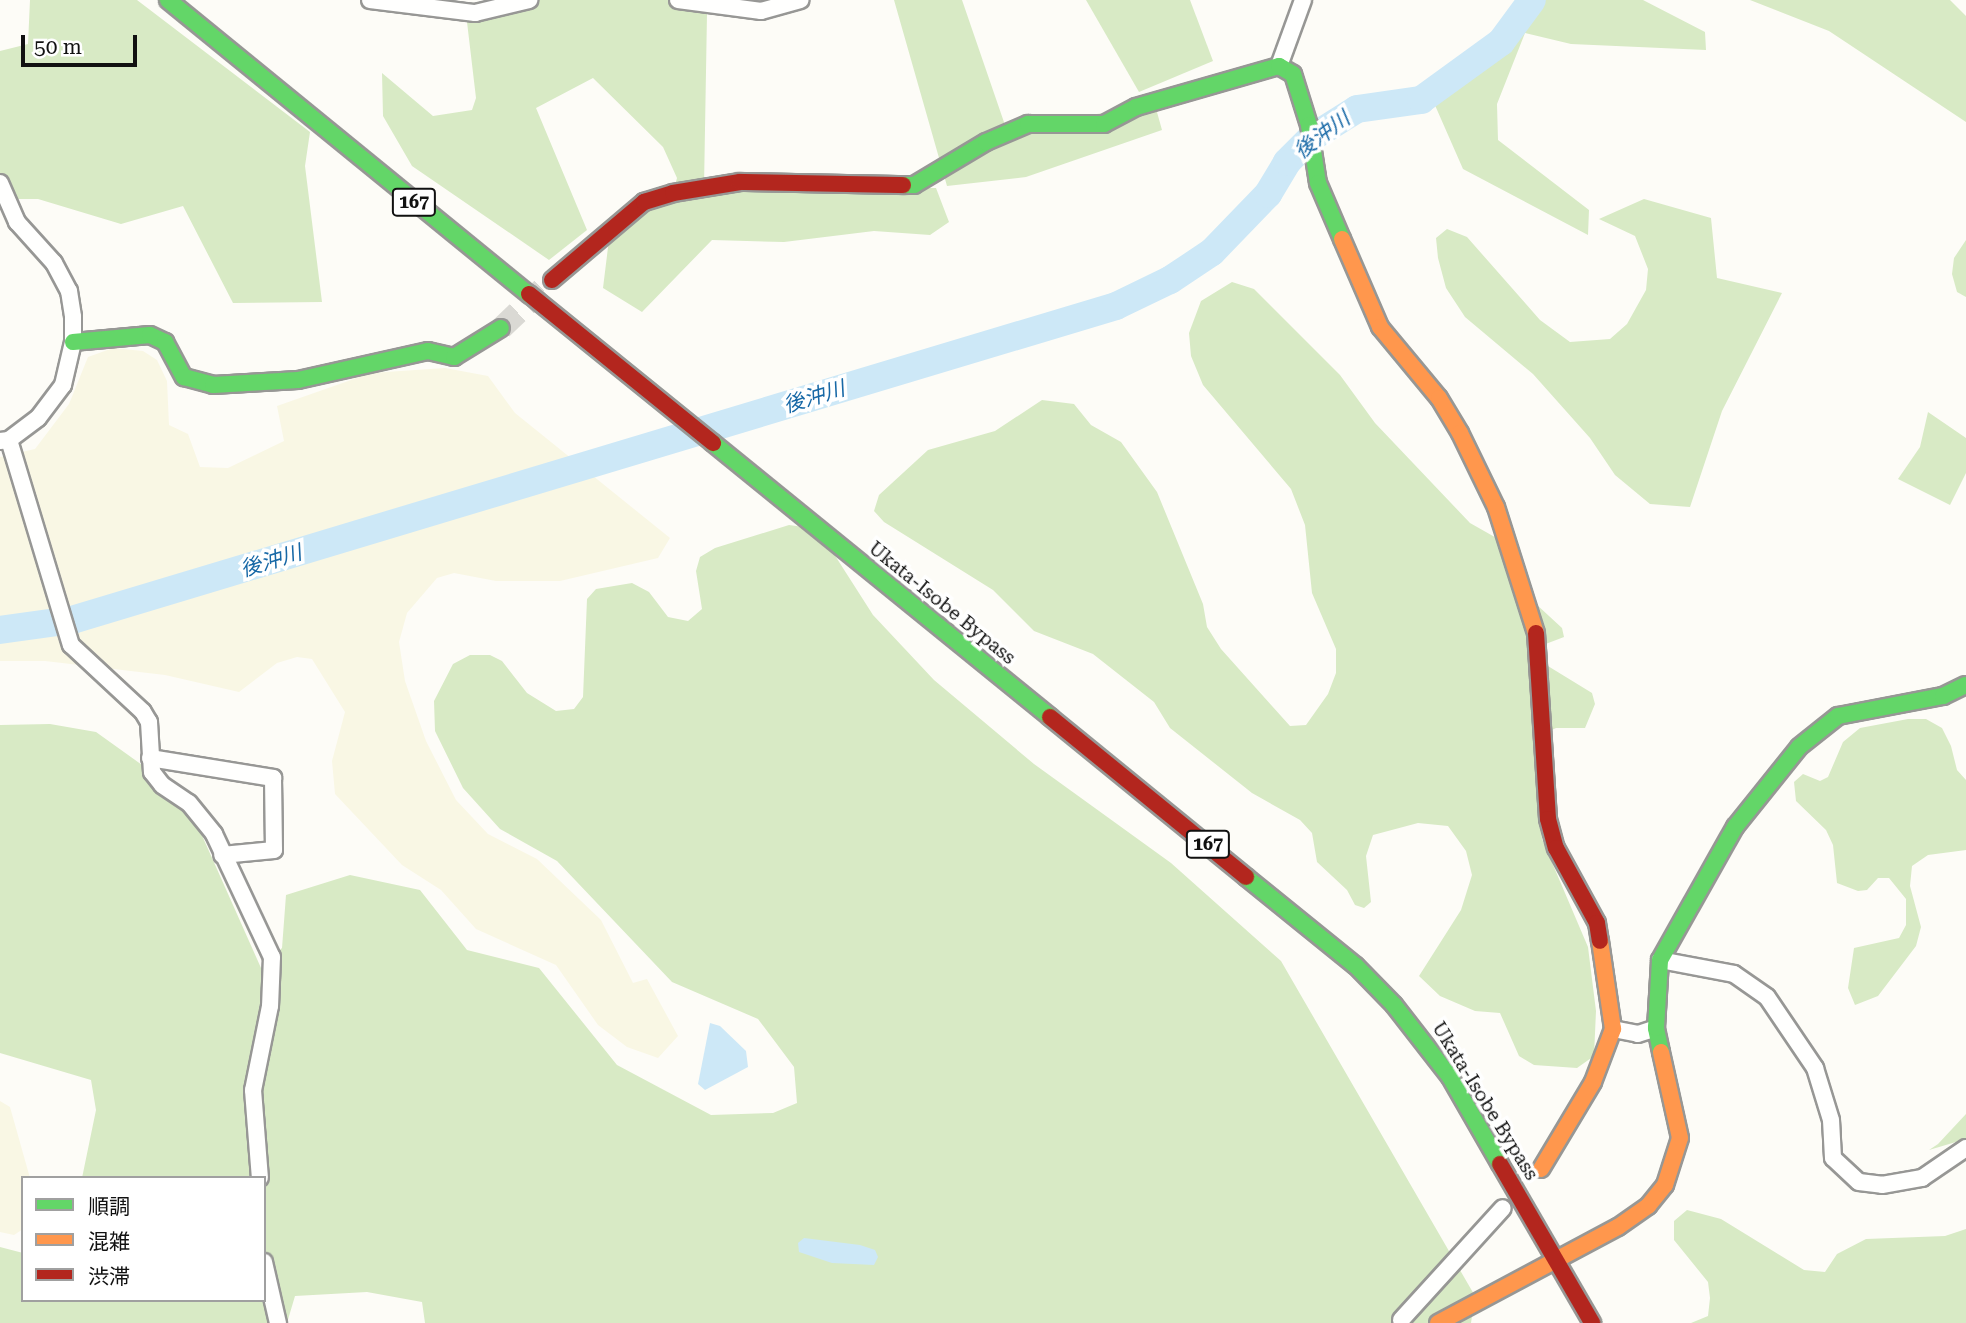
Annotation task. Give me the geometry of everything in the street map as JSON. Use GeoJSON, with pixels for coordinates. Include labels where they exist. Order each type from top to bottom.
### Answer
{"type":"FeatureCollection","features":[{"type":"Feature","properties":{"kind":"main road","name":"Ukata-Isobe Bypass"},"geometry":{"type":"LineString","coordinates":[[168,0],[661,404],[1356,966],[1394,1004],[1450,1077],[1592,1323]]}},
{"type":"Feature","properties":{"kind":"main road"},"geometry":{"type":"LineString","coordinates":[[552,280],[644,202],[673,193],[740,182],[914,185],[986,142],[1028,124],[1104,124],[1136,107],[1279,66],[1293,74],[1300,89],[1318,183],[1380,327],[1439,398],[1460,433],[1519,565],[1539,649],[1548,818],[1556,848],[1597,923],[1613,1029],[1593,1082],[1541,1169]]}},
{"type":"Feature","properties":{"kind":"main road"},"geometry":{"type":"LineString","coordinates":[[73,342],[150,335],[165,342],[184,377],[214,384],[298,380],[428,351],[454,357],[501,328]]}},
{"type":"Feature","properties":{"kind":"main road"},"geometry":{"type":"LineString","coordinates":[[1438,1323],[1555,1258],[1618,1227],[1648,1206],[1675,1164],[1680,1138],[1656,1028],[1660,960],[1735,827],[1816,729],[1863,708],[1943,696],[1966,685]]}},
{"type":"Feature","properties":{"kind":"street"},"geometry":{"type":"LineString","coordinates":[[370,0],[475,13],[529,0]]}},
{"type":"Feature","properties":{"kind":"street"},"geometry":{"type":"LineString","coordinates":[[678,0],[761,11],[801,0]]}},
{"type":"Feature","properties":{"kind":"street"},"geometry":{"type":"LineString","coordinates":[[1279,66],[1303,0]]}},
{"type":"Feature","properties":{"kind":"street"},"geometry":{"type":"LineString","coordinates":[[0,183],[17,222],[54,264],[69,290],[73,342],[63,385],[52,401],[5,441],[71,645],[143,712],[149,722],[152,772],[189,803],[214,834],[272,957],[270,1006],[253,1090],[260,1176]]}},
{"type":"Feature","properties":{"kind":"street"},"geometry":{"type":"LineString","coordinates":[[150,758],[274,778],[274,850],[222,855]]}},
{"type":"Feature","properties":{"kind":"street"},"geometry":{"type":"LineString","coordinates":[[1660,960],[1734,974],[1767,997],[1815,1068],[1831,1120],[1833,1158],[1858,1182],[1882,1185],[1922,1178],[1966,1148]]}},
{"type":"Feature","properties":{"kind":"street"},"geometry":{"type":"LineString","coordinates":[[1613,1029],[1638,1034],[1656,1028]]}},
{"type":"Feature","properties":{"kind":"street"},"geometry":{"type":"LineString","coordinates":[[1401,1320],[1503,1208]]}},
{"type":"Feature","properties":{"kind":"street"},"geometry":{"type":"LineString","coordinates":[[266,1271],[278,1323]]}},
{"type":"Feature","properties":{"kind":"shaded area"},"geometry":{"type":"Polygon","coordinates":[[[113,348],[143,351],[157,360],[167,381],[169,425],[188,434],[200,467],[228,468],[284,441],[277,406],[371,373],[445,368],[488,376],[515,413],[670,538],[658,558],[560,581],[496,581],[454,573],[437,578],[407,613],[399,642],[405,681],[426,741],[456,800],[488,834],[537,859],[601,920],[633,983],[647,979],[678,1036],[658,1058],[627,1047],[598,1025],[556,965],[476,929],[441,890],[402,865],[335,794],[332,761],[345,712],[312,659],[297,657],[277,663],[239,692],[165,675],[45,661],[0,661],[0,457],[35,449],[69,404],[88,357],[113,348]]]}},
{"type":"Feature","properties":{"kind":"shaded area"},"geometry":{"type":"Polygon","coordinates":[[[0,1101],[10,1107],[29,1176],[21,1176],[21,1230],[14,1235],[0,1232],[0,1101]]]}},
{"type":"Feature","properties":{"kind":"green space"},"geometry":{"type":"Polygon","coordinates":[[[30,0],[137,0],[310,132],[305,166],[322,302],[233,303],[183,206],[121,224],[38,199],[0,199],[0,51],[28,44],[30,0]]]}},
{"type":"Feature","properties":{"kind":"green space"},"geometry":{"type":"Polygon","coordinates":[[[411,0],[496,4],[508,0],[671,0],[707,14],[704,187],[936,188],[949,222],[930,235],[874,231],[784,242],[712,240],[642,312],[603,288],[611,223],[674,189],[677,178],[663,147],[593,78],[536,108],[587,230],[549,260],[412,166],[383,116],[382,73],[433,116],[472,110],[476,98],[467,22],[411,9],[411,0]]]}},
{"type":"Feature","properties":{"kind":"green space"},"geometry":{"type":"Polygon","coordinates":[[[894,0],[962,0],[1006,128],[1155,105],[1162,130],[1026,177],[947,186],[894,0]]]}},
{"type":"Feature","properties":{"kind":"green space"},"geometry":{"type":"Polygon","coordinates":[[[1086,0],[1190,0],[1213,61],[1139,92],[1086,0]]]}},
{"type":"Feature","properties":{"kind":"green space"},"geometry":{"type":"Polygon","coordinates":[[[1541,0],[1643,0],[1705,32],[1706,50],[1571,44],[1525,33],[1497,104],[1498,140],[1589,210],[1588,235],[1463,169],[1434,103],[1493,60],[1541,0]]]}},
{"type":"Feature","properties":{"kind":"green space"},"geometry":{"type":"Polygon","coordinates":[[[1750,0],[1950,0],[1966,16],[1966,122],[1829,31],[1750,0]]]}},
{"type":"Feature","properties":{"kind":"green space"},"geometry":{"type":"Polygon","coordinates":[[[1644,199],[1711,218],[1717,278],[1782,293],[1722,411],[1690,507],[1650,504],[1615,475],[1590,438],[1533,374],[1465,317],[1446,288],[1438,258],[1436,238],[1447,229],[1467,237],[1540,320],[1570,342],[1610,339],[1627,324],[1646,290],[1648,269],[1635,236],[1599,219],[1644,199]]]}},
{"type":"Feature","properties":{"kind":"green space"},"geometry":{"type":"Polygon","coordinates":[[[1966,240],[1966,297],[1957,292],[1952,274],[1954,258],[1966,240]]]}},
{"type":"Feature","properties":{"kind":"green space"},"geometry":{"type":"Polygon","coordinates":[[[1232,282],[1254,289],[1340,375],[1375,423],[1470,523],[1500,540],[1536,604],[1562,628],[1564,637],[1543,645],[1543,663],[1592,693],[1595,704],[1585,728],[1556,728],[1539,736],[1538,761],[1542,839],[1588,947],[1596,1011],[1594,1056],[1577,1068],[1534,1065],[1519,1056],[1500,1013],[1475,1011],[1440,996],[1419,976],[1461,910],[1472,875],[1466,851],[1448,826],[1418,823],[1373,835],[1366,856],[1371,902],[1364,908],[1355,905],[1347,890],[1317,862],[1312,833],[1300,820],[1252,793],[1170,728],[1154,702],[1093,654],[1034,631],[993,590],[884,522],[874,511],[879,495],[928,450],[995,431],[1042,400],[1074,404],[1091,425],[1121,442],[1157,492],[1203,604],[1207,627],[1221,649],[1290,726],[1306,725],[1328,694],[1336,673],[1336,649],[1312,593],[1305,525],[1291,489],[1203,385],[1191,356],[1189,333],[1201,301],[1232,282]]]}},
{"type":"Feature","properties":{"kind":"green space"},"geometry":{"type":"Polygon","coordinates":[[[1928,412],[1966,438],[1966,473],[1950,505],[1898,479],[1920,447],[1928,412]]]}},
{"type":"Feature","properties":{"kind":"green space"},"geometry":{"type":"Polygon","coordinates":[[[789,525],[818,529],[873,615],[934,680],[1034,764],[1171,863],[1281,961],[1475,1296],[1471,1323],[425,1323],[422,1302],[367,1292],[295,1296],[287,1323],[0,1323],[0,1247],[21,1252],[21,1302],[266,1302],[266,1176],[82,1176],[96,1110],[91,1080],[0,1053],[0,725],[50,724],[96,732],[184,795],[261,968],[282,948],[286,895],[350,875],[420,890],[467,950],[539,968],[617,1065],[711,1115],[773,1113],[797,1103],[794,1067],[758,1019],[672,982],[557,861],[500,829],[463,788],[435,731],[434,701],[453,664],[470,655],[490,655],[502,661],[527,693],[556,711],[574,709],[583,697],[587,599],[596,589],[632,583],[649,592],[668,617],[688,621],[702,609],[696,571],[700,557],[715,548],[789,525]]]}},
{"type":"Feature","properties":{"kind":"green space"},"geometry":{"type":"Polygon","coordinates":[[[1908,719],[1926,719],[1942,728],[1951,746],[1957,770],[1966,780],[1966,850],[1928,855],[1912,866],[1910,886],[1921,927],[1916,946],[1878,996],[1855,1005],[1848,988],[1854,948],[1899,938],[1906,925],[1906,899],[1889,878],[1878,878],[1867,890],[1858,891],[1837,883],[1833,845],[1826,830],[1796,801],[1794,782],[1803,774],[1820,781],[1828,777],[1843,742],[1860,728],[1908,719]]]}},
{"type":"Feature","properties":{"kind":"green space"},"geometry":{"type":"Polygon","coordinates":[[[1966,1114],[1966,1139],[1929,1150],[1938,1144],[1966,1114]]]}},
{"type":"Feature","properties":{"kind":"green space"},"geometry":{"type":"Polygon","coordinates":[[[1687,1210],[1721,1219],[1804,1270],[1825,1272],[1837,1254],[1866,1239],[1945,1236],[1966,1229],[1966,1323],[1691,1323],[1708,1316],[1710,1298],[1708,1282],[1674,1240],[1674,1221],[1687,1210]]]}},
{"type":"Feature","properties":{"kind":"water"},"geometry":{"type":"Polygon","coordinates":[[[710,1023],[720,1026],[746,1051],[748,1067],[705,1090],[698,1084],[710,1023]]]}},
{"type":"Feature","properties":{"kind":"water"},"geometry":{"type":"Polygon","coordinates":[[[804,1238],[860,1245],[875,1250],[878,1257],[874,1265],[832,1263],[799,1252],[798,1243],[804,1238]]]}},
{"type":"Feature","properties":{"kind":"waterway","name":"後沖川"},"geometry":{"type":"LineString","coordinates":[[0,630],[72,620],[1116,306],[1170,280],[1212,252],[1268,194],[1287,162],[1311,138],[1357,109],[1421,100],[1501,42],[1532,0]]}},
{"type":"Feature","properties":{"kind":"tunnel"},"geometry":{"type":"LineString","coordinates":[[501,328],[544,287]]}},
{"type":"Feature","properties":{"kind":"traffic: fast"},"geometry":{"type":"LineString","coordinates":[[168,0],[529,294]]}},
{"type":"Feature","properties":{"kind":"traffic: fast"},"geometry":{"type":"LineString","coordinates":[[903,185],[914,185],[986,142],[1028,124],[1104,124],[1136,107],[1279,66],[1293,74],[1309,125],[1318,183],[1342,239]]}},
{"type":"Feature","properties":{"kind":"traffic: fast"},"geometry":{"type":"LineString","coordinates":[[73,342],[150,335],[165,342],[184,377],[213,385],[298,380],[428,351],[454,357],[501,328]]}},
{"type":"Feature","properties":{"kind":"traffic: fast"},"geometry":{"type":"LineString","coordinates":[[713,443],[1050,717]]}},
{"type":"Feature","properties":{"kind":"traffic: fast"},"geometry":{"type":"LineString","coordinates":[[1661,1052],[1656,1028],[1660,960],[1735,827],[1799,747],[1838,716],[1943,696],[1966,685]]}},
{"type":"Feature","properties":{"kind":"traffic: fast"},"geometry":{"type":"LineString","coordinates":[[1246,877],[1356,966],[1394,1005],[1450,1077],[1500,1164]]}},
{"type":"Feature","properties":{"kind":"traffic: slow"},"geometry":{"type":"LineString","coordinates":[[1342,239],[1380,327],[1439,398],[1460,433],[1496,507],[1536,633]]}},
{"type":"Feature","properties":{"kind":"traffic: slow"},"geometry":{"type":"LineString","coordinates":[[1541,1169],[1593,1082],[1613,1029],[1600,941]]}},
{"type":"Feature","properties":{"kind":"traffic: slow"},"geometry":{"type":"LineString","coordinates":[[1438,1323],[1618,1227],[1648,1206],[1665,1185],[1680,1138],[1661,1052]]}},
{"type":"Feature","properties":{"kind":"traffic: jam"},"geometry":{"type":"LineString","coordinates":[[552,280],[644,202],[673,193],[740,182],[903,185]]}},
{"type":"Feature","properties":{"kind":"traffic: jam"},"geometry":{"type":"LineString","coordinates":[[529,294],[713,443]]}},
{"type":"Feature","properties":{"kind":"traffic: jam"},"geometry":{"type":"LineString","coordinates":[[1536,633],[1548,819],[1556,848],[1597,923],[1600,941]]}},
{"type":"Feature","properties":{"kind":"traffic: jam"},"geometry":{"type":"LineString","coordinates":[[1050,717],[1246,877]]}},
{"type":"Feature","properties":{"kind":"traffic: jam"},"geometry":{"type":"LineString","coordinates":[[1500,1164],[1592,1323]]}}]}
